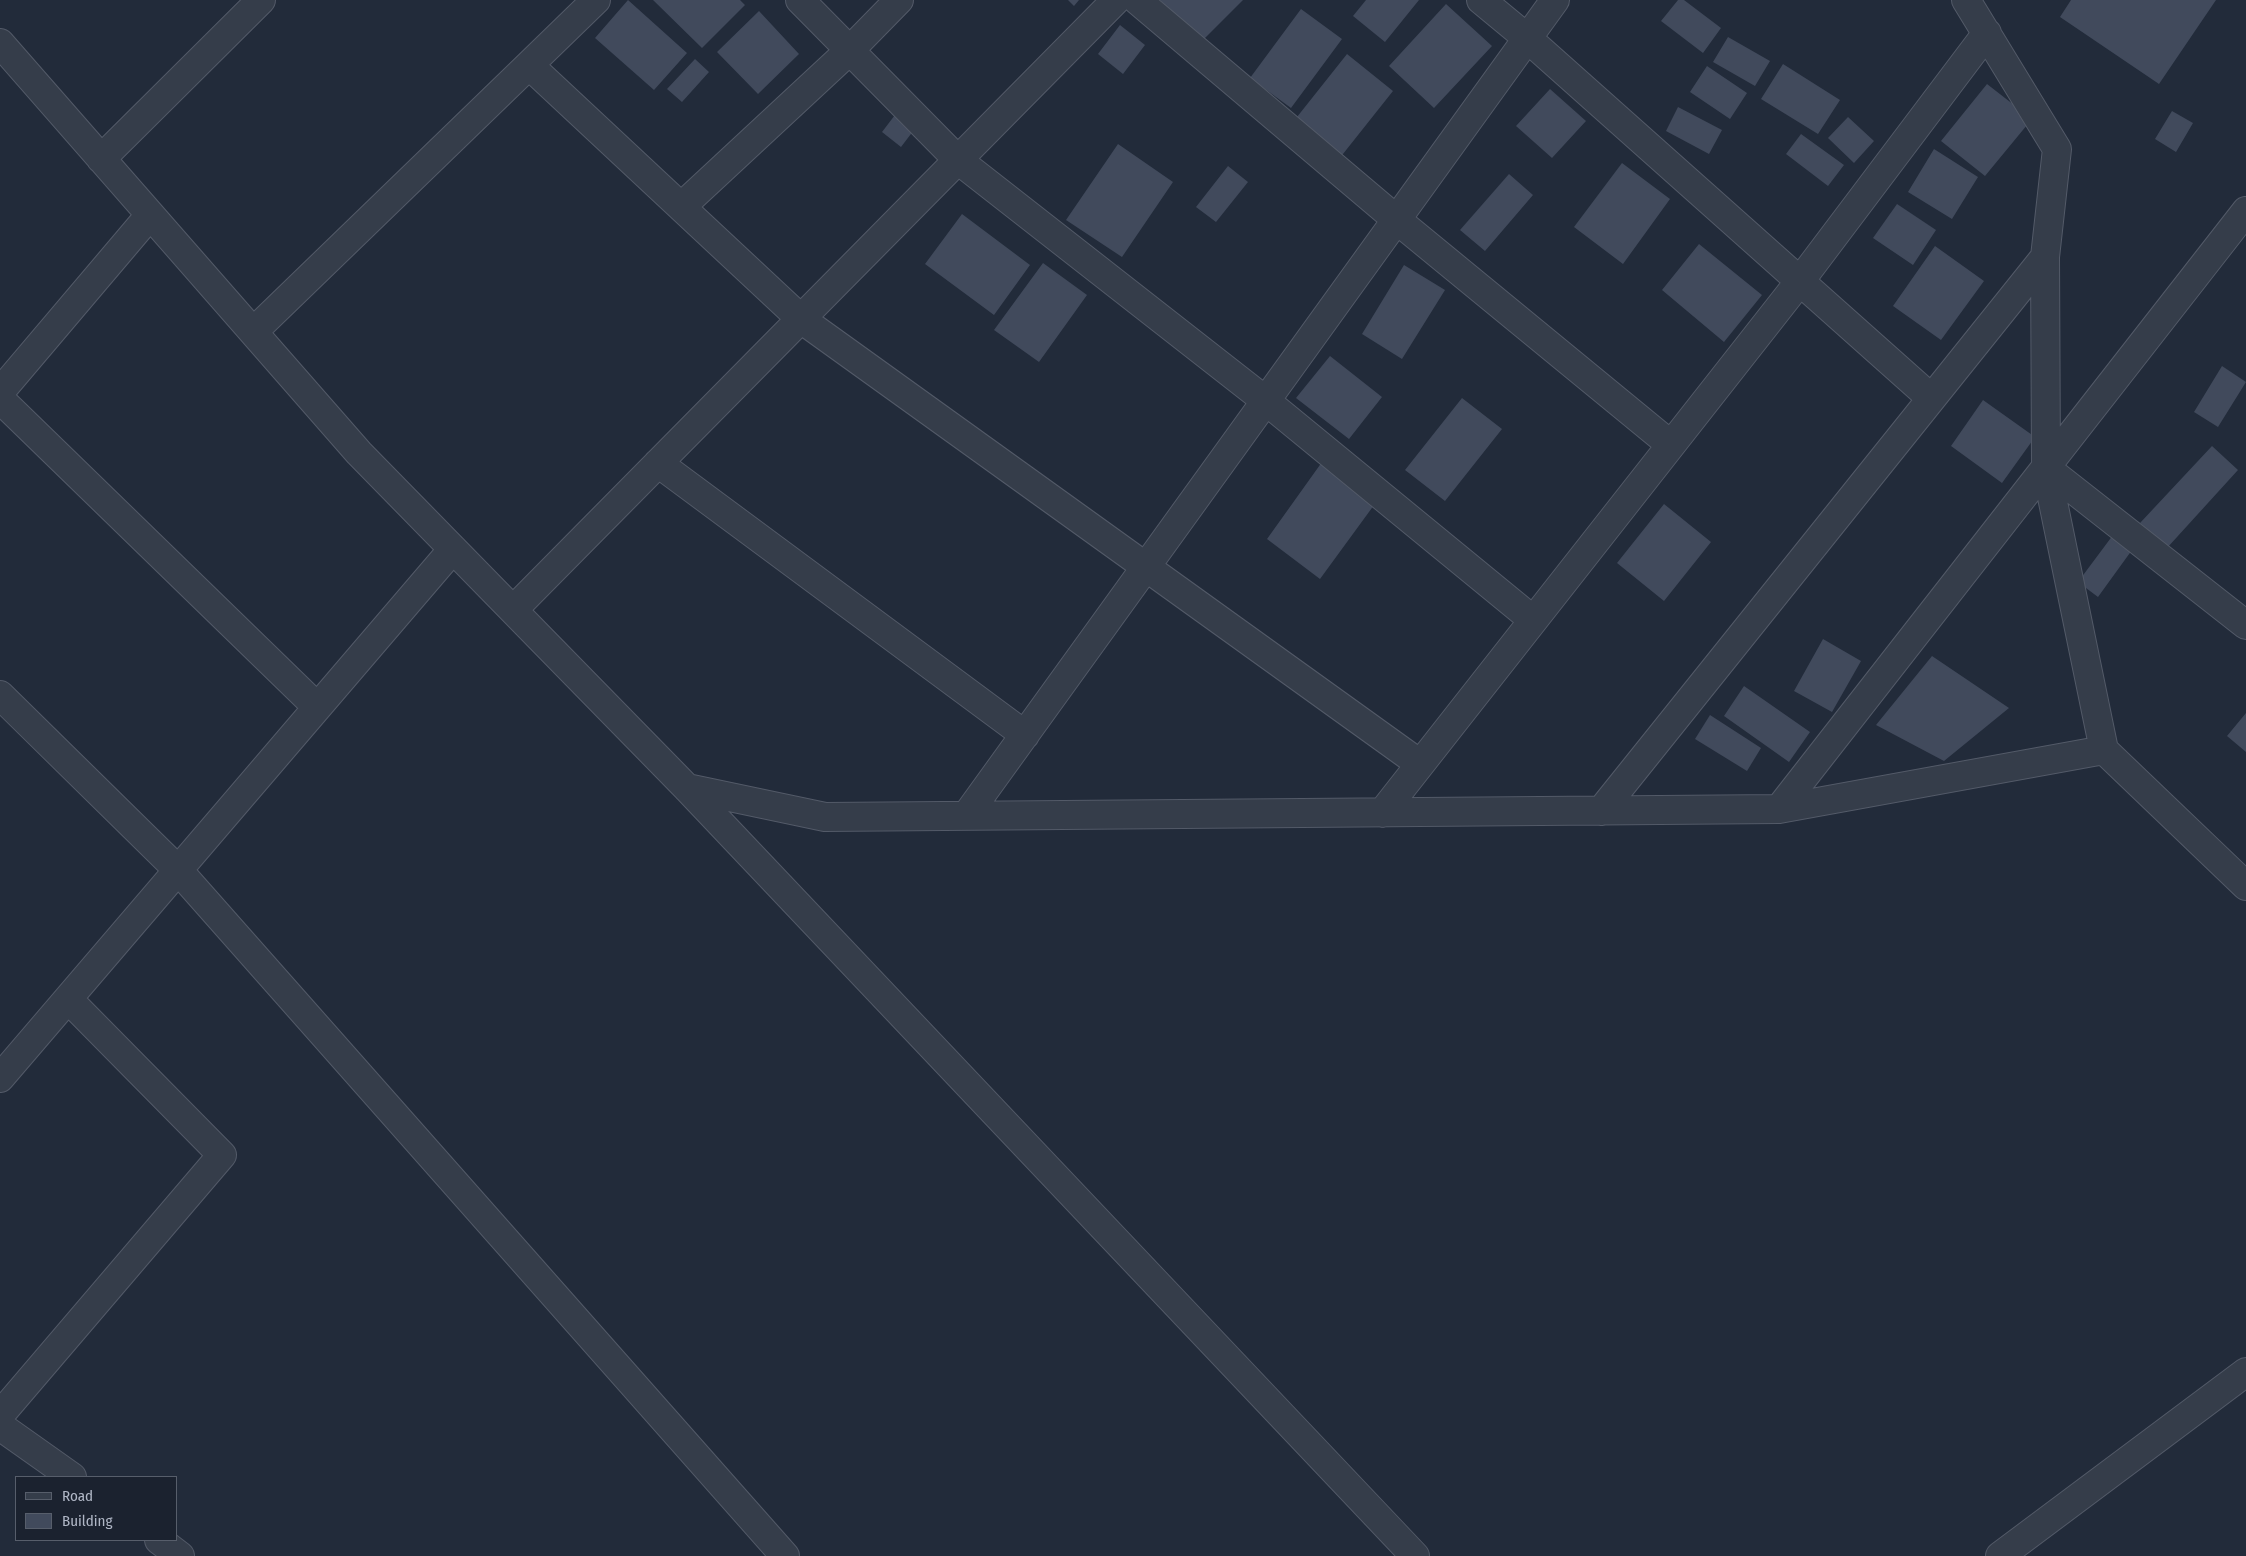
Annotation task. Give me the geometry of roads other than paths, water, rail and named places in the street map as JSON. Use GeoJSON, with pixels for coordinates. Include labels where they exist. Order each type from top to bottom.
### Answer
{"type":"FeatureCollection","features":[{"type":"Feature","properties":{"kind":"street"},"geometry":{"type":"LineString","coordinates":[[101,159],[261,0]]}},
{"type":"Feature","properties":{"kind":"street"},"geometry":{"type":"LineString","coordinates":[[253,332],[596,0]]}},
{"type":"Feature","properties":{"kind":"street"},"geometry":{"type":"LineString","coordinates":[[800,0],[958,160],[1266,400],[1533,620]]}},
{"type":"Feature","properties":{"kind":"street"},"geometry":{"type":"LineString","coordinates":[[681,207],[850,50],[898,0]]}},
{"type":"Feature","properties":{"kind":"street"},"geometry":{"type":"LineString","coordinates":[[513,610],[1116,0]]}},
{"type":"Feature","properties":{"kind":"street"},"geometry":{"type":"LineString","coordinates":[[1137,0],[1397,220],[1671,445]]}},
{"type":"Feature","properties":{"kind":"street"},"geometry":{"type":"LineString","coordinates":[[1481,0],[1527,38],[1931,398]]}},
{"type":"Feature","properties":{"kind":"street"},"geometry":{"type":"LineString","coordinates":[[966,816],[1555,0]]}},
{"type":"Feature","properties":{"kind":"street"},"geometry":{"type":"LineString","coordinates":[[1966,0],[2057,150],[2045,257],[2046,468],[2104,750],[2246,886]]}},
{"type":"Feature","properties":{"kind":"street"},"geometry":{"type":"LineString","coordinates":[[1382,813],[1800,281],[1986,33]]}},
{"type":"Feature","properties":{"kind":"street"},"geometry":{"type":"LineString","coordinates":[[0,43],[359,454],[687,788],[1415,1556]]}},
{"type":"Feature","properties":{"kind":"street"},"geometry":{"type":"LineString","coordinates":[[529,65],[801,319],[1420,764]]}},
{"type":"Feature","properties":{"kind":"street"},"geometry":{"type":"LineString","coordinates":[[1778,810],[2246,211]]}},
{"type":"Feature","properties":{"kind":"street"},"geometry":{"type":"LineString","coordinates":[[0,392],[150,214]]}},
{"type":"Feature","properties":{"kind":"street"},"geometry":{"type":"LineString","coordinates":[[1601,811],[2045,257]]}},
{"type":"Feature","properties":{"kind":"street"},"geometry":{"type":"LineString","coordinates":[[0,399],[317,707]]}},
{"type":"Feature","properties":{"kind":"street"},"geometry":{"type":"LineString","coordinates":[[658,463],[1025,735]]}},
{"type":"Feature","properties":{"kind":"street"},"geometry":{"type":"LineString","coordinates":[[2046,468],[2246,625]]}},
{"type":"Feature","properties":{"kind":"street"},"geometry":{"type":"LineString","coordinates":[[0,1078],[453,549]]}},
{"type":"Feature","properties":{"kind":"street"},"geometry":{"type":"LineString","coordinates":[[0,695],[178,870],[785,1556]]}},
{"type":"Feature","properties":{"kind":"street"},"geometry":{"type":"LineString","coordinates":[[687,788],[825,817],[1778,810],[2104,750]]}},
{"type":"Feature","properties":{"kind":"street"},"geometry":{"type":"LineString","coordinates":[[0,1415],[222,1155],[68,998]]}},
{"type":"Feature","properties":{"kind":"street"},"geometry":{"type":"LineString","coordinates":[[2000,1556],[2246,1372]]}},
{"type":"Feature","properties":{"kind":"street"},"geometry":{"type":"LineString","coordinates":[[0,1426],[71,1476]]}},
{"type":"Feature","properties":{"kind":"street"},"geometry":{"type":"LineString","coordinates":[[160,1541],[180,1556]]}}]}
